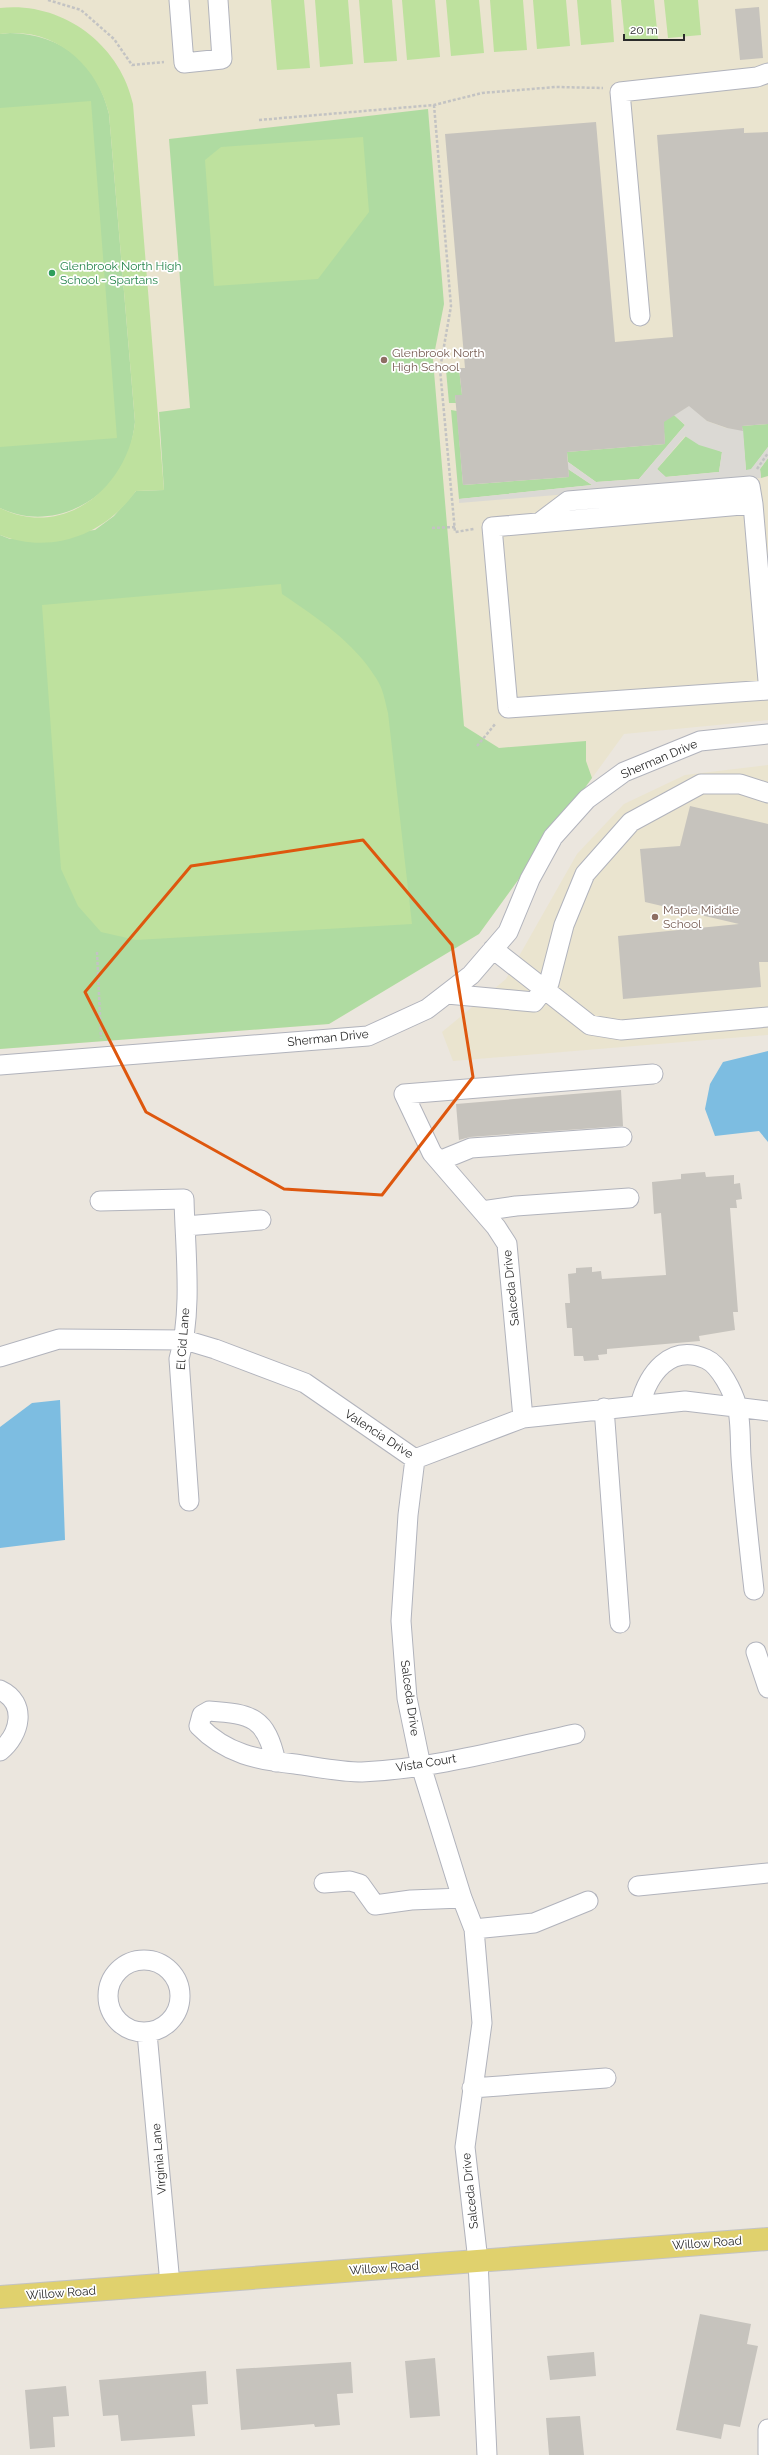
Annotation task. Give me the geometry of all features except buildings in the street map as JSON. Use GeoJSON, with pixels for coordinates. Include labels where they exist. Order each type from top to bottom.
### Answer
{"type":"FeatureCollection","features":[{"type":"Feature","properties":{"kind":"main road","name":"Willow Road"},"geometry":{"type":"LineString","coordinates":[[0,2297],[768,2238]]}},
{"type":"Feature","properties":{"kind":"street"},"geometry":{"type":"LineString","coordinates":[[179,0],[184,63],[222,59],[218,0]]}},
{"type":"Feature","properties":{"kind":"street"},"geometry":{"type":"LineString","coordinates":[[640,316],[620,92],[758,78],[768,73]]}},
{"type":"Feature","properties":{"kind":"street"},"geometry":{"type":"LineString","coordinates":[[768,681],[753,504],[492,527],[508,708],[768,690]]}},
{"type":"Feature","properties":{"kind":"street","name":"Sherman Drive"},"geometry":{"type":"LineString","coordinates":[[0,1065],[368,1036],[427,1009],[471,975],[508,932],[530,880],[553,837],[587,799],[624,772],[700,741],[768,734]]}},
{"type":"Feature","properties":{"kind":"street"},"geometry":{"type":"LineString","coordinates":[[447,994],[534,1002],[549,983],[564,925],[585,874],[631,822],[701,784],[740,784],[768,793]]}},
{"type":"Feature","properties":{"kind":"street"},"geometry":{"type":"LineString","coordinates":[[493,949],[590,1025],[621,1030],[768,1017]]}},
{"type":"Feature","properties":{"kind":"street","name":"Salceda Drive"},"geometry":{"type":"LineString","coordinates":[[523,1418],[507,1244],[482,1211],[432,1153],[404,1094],[653,1074]]}},
{"type":"Feature","properties":{"kind":"street"},"geometry":{"type":"LineString","coordinates":[[439,1161],[471,1148],[622,1137]]}},
{"type":"Feature","properties":{"kind":"street","name":"El Cid Lane"},"geometry":{"type":"LineString","coordinates":[[100,1201],[184,1198],[185,1340],[179,1359],[189,1500]]}},
{"type":"Feature","properties":{"kind":"street"},"geometry":{"type":"LineString","coordinates":[[482,1211],[516,1206],[629,1198]]}},
{"type":"Feature","properties":{"kind":"street"},"geometry":{"type":"LineString","coordinates":[[185,1226],[261,1220]]}},
{"type":"Feature","properties":{"kind":"street","name":"Valencia Drive"},"geometry":{"type":"LineString","coordinates":[[0,1357],[59,1340],[185,1340],[215,1349],[305,1383],[415,1459],[523,1418],[548,1417],[640,1404],[685,1401],[768,1411]]}},
{"type":"Feature","properties":{"kind":"street"},"geometry":{"type":"LineString","coordinates":[[640,1404],[644,1389],[652,1373],[668,1360],[685,1354],[707,1359],[724,1377],[738,1407],[754,1590]]}},
{"type":"Feature","properties":{"kind":"street"},"geometry":{"type":"LineString","coordinates":[[604,1408],[620,1623]]}},
{"type":"Feature","properties":{"kind":"street","name":"Salceda Drive"},"geometry":{"type":"LineString","coordinates":[[415,1459],[408,1515],[401,1621],[407,1698],[421,1766],[462,1898],[474,1929],[482,2023],[465,2147],[478,2261],[487,2455]]}},
{"type":"Feature","properties":{"kind":"street"},"geometry":{"type":"LineString","coordinates":[[756,1652],[768,1688]]}},
{"type":"Feature","properties":{"kind":"street"},"geometry":{"type":"LineString","coordinates":[[0,1690],[12,1700],[17,1709],[18,1721],[16,1733],[9,1744],[0,1751]]}},
{"type":"Feature","properties":{"kind":"street","name":"Vista Court"},"geometry":{"type":"LineString","coordinates":[[276,1762],[361,1772],[421,1766],[575,1734]]}},
{"type":"Feature","properties":{"kind":"street"},"geometry":{"type":"LineString","coordinates":[[638,1886],[768,1873]]}},
{"type":"Feature","properties":{"kind":"street"},"geometry":{"type":"LineString","coordinates":[[324,1883],[350,1881],[360,1884],[375,1905],[411,1900],[462,1898]]}},
{"type":"Feature","properties":{"kind":"street"},"geometry":{"type":"LineString","coordinates":[[474,1929],[534,1923],[588,1901]]}},
{"type":"Feature","properties":{"kind":"street","name":"Virginia Lane"},"geometry":{"type":"LineString","coordinates":[[147,2033],[170,2284]]}},
{"type":"Feature","properties":{"kind":"street"},"geometry":{"type":"LineString","coordinates":[[472,2088],[606,2078]]}},
{"type":"Feature","properties":{"kind":"street"},"geometry":{"type":"LineString","coordinates":[[768,2429],[768,2453]]}},
{"type":"Feature","properties":{"kind":"path"},"geometry":{"type":"LineString","coordinates":[[48,0],[81,10],[114,39],[132,65],[162,63],[182,49]]}},
{"type":"Feature","properties":{"kind":"path"},"geometry":{"type":"LineString","coordinates":[[259,120],[434,105],[482,93],[556,87],[621,88],[620,92]]}},
{"type":"Feature","properties":{"kind":"path"},"geometry":{"type":"LineString","coordinates":[[434,105],[451,306],[440,369],[455,532],[492,527]]}},
{"type":"Feature","properties":{"kind":"path"},"geometry":{"type":"LineString","coordinates":[[753,474],[768,453]]}},
{"type":"Feature","properties":{"kind":"path"},"geometry":{"type":"LineString","coordinates":[[432,528],[455,527]]}},
{"type":"Feature","properties":{"kind":"path"},"geometry":{"type":"LineString","coordinates":[[477,746],[508,708]]}},
{"type":"Feature","properties":{"kind":"path"},"geometry":{"type":"LineString","coordinates":[[97,952],[102,1058]]}},
{"type":"Feature","properties":{"kind":"highlighted area"},"geometry":{"type":"Polygon","coordinates":[[[363,840],[452,945],[473,1077],[382,1195],[284,1189],[146,1112],[85,992],[191,866],[363,840]]]}},
{"type":"Feature","properties":{"kind":"shaded area","name":"Glenbrook North High School"},"geometry":{"type":"Polygon","coordinates":[[[0,0],[768,0],[768,720],[624,734],[479,934],[329,1024],[0,1049],[0,0]]]}},
{"type":"Feature","properties":{"kind":"shaded area"},"geometry":{"type":"Polygon","coordinates":[[[690,405],[707,421],[726,428],[743,429],[746,470],[751,469],[768,447],[768,458],[760,469],[761,478],[459,503],[459,499],[592,485],[568,469],[568,462],[596,482],[639,479],[685,425],[674,415],[690,405]],[[685,436],[657,469],[666,477],[719,472],[722,452],[699,445],[685,436]]]}},
{"type":"Feature","properties":{"kind":"shaded area","name":"Maple Middle School"},"geometry":{"type":"Polygon","coordinates":[[[768,765],[768,1035],[453,1061],[442,1032],[506,979],[577,854],[624,804],[685,775],[768,765]]]}},
{"type":"Feature","properties":{"kind":"green space"},"geometry":{"type":"Polygon","coordinates":[[[271,0],[304,0],[310,68],[277,70],[271,0]]]}},
{"type":"Feature","properties":{"kind":"green space"},"geometry":{"type":"Polygon","coordinates":[[[315,0],[348,0],[353,64],[320,67],[315,0]]]}},
{"type":"Feature","properties":{"kind":"green space"},"geometry":{"type":"Polygon","coordinates":[[[359,0],[392,0],[397,61],[364,63],[359,0]]]}},
{"type":"Feature","properties":{"kind":"green space"},"geometry":{"type":"Polygon","coordinates":[[[402,0],[435,0],[440,57],[407,60],[402,0]]]}},
{"type":"Feature","properties":{"kind":"green space"},"geometry":{"type":"Polygon","coordinates":[[[446,0],[479,0],[484,53],[451,56],[446,0]]]}},
{"type":"Feature","properties":{"kind":"green space"},"geometry":{"type":"Polygon","coordinates":[[[490,0],[523,0],[527,50],[494,52],[490,0]]]}},
{"type":"Feature","properties":{"kind":"green space"},"geometry":{"type":"Polygon","coordinates":[[[533,0],[566,0],[570,46],[537,49],[533,0]]]}},
{"type":"Feature","properties":{"kind":"green space"},"geometry":{"type":"Polygon","coordinates":[[[577,0],[611,0],[614,42],[581,45],[577,0]]]}},
{"type":"Feature","properties":{"kind":"green space"},"geometry":{"type":"Polygon","coordinates":[[[621,0],[654,0],[658,39],[625,41],[621,0]]]}},
{"type":"Feature","properties":{"kind":"green space"},"geometry":{"type":"Polygon","coordinates":[[[664,0],[698,0],[701,35],[668,38],[664,0]]]}},
{"type":"Feature","properties":{"kind":"green space"},"geometry":{"type":"Polygon","coordinates":[[[0,8],[23,8],[45,12],[66,19],[85,31],[102,45],[126,82],[133,104],[164,490],[136,491],[109,519],[93,530],[76,537],[38,543],[19,541],[0,535],[0,508],[24,516],[47,517],[69,512],[89,501],[106,486],[120,467],[130,446],[135,422],[109,114],[103,96],[94,79],[70,52],[55,43],[38,36],[20,33],[0,34],[0,8]]]}},
{"type":"Feature","properties":{"kind":"green space","name":"Glenbrook North High School - Spartans"},"geometry":{"type":"Polygon","coordinates":[[[10,33],[46,39],[61,46],[74,55],[86,66],[96,80],[109,114],[135,422],[131,445],[127,456],[122,467],[112,481],[99,494],[85,504],[52,516],[35,517],[17,514],[0,508],[0,34],[10,33]]]}},
{"type":"Feature","properties":{"kind":"green space","name":"Glenbrook North High School - Spartans"},"geometry":{"type":"Polygon","coordinates":[[[91,101],[117,438],[0,447],[0,108],[91,101]]]}},
{"type":"Feature","properties":{"kind":"green space"},"geometry":{"type":"Polygon","coordinates":[[[428,109],[444,304],[433,360],[464,726],[499,748],[586,741],[586,761],[592,778],[479,934],[329,1024],[0,1049],[0,535],[10,539],[95,530],[114,516],[136,491],[164,490],[159,412],[190,408],[169,139],[428,109]]]}},
{"type":"Feature","properties":{"kind":"green space"},"geometry":{"type":"Polygon","coordinates":[[[363,137],[369,212],[318,279],[214,286],[205,160],[221,147],[363,137]]]}},
{"type":"Feature","properties":{"kind":"green space"},"geometry":{"type":"Polygon","coordinates":[[[459,369],[462,395],[455,395],[456,403],[449,403],[446,370],[459,369]]]}},
{"type":"Feature","properties":{"kind":"green space"},"geometry":{"type":"Polygon","coordinates":[[[660,386],[674,415],[685,425],[639,479],[596,482],[568,462],[567,452],[665,444],[660,386]]]}},
{"type":"Feature","properties":{"kind":"green space"},"geometry":{"type":"Polygon","coordinates":[[[451,410],[457,411],[463,485],[569,477],[568,469],[592,485],[459,499],[451,410]]]}},
{"type":"Feature","properties":{"kind":"green space"},"geometry":{"type":"Polygon","coordinates":[[[768,424],[768,447],[751,470],[746,470],[742,426],[768,424]]]}},
{"type":"Feature","properties":{"kind":"green space"},"geometry":{"type":"Polygon","coordinates":[[[686,436],[722,452],[719,472],[665,477],[657,469],[686,436]]]}},
{"type":"Feature","properties":{"kind":"green space"},"geometry":{"type":"Polygon","coordinates":[[[768,458],[768,476],[761,478],[760,469],[768,458]]]}},
{"type":"Feature","properties":{"kind":"green space"},"geometry":{"type":"Polygon","coordinates":[[[281,584],[282,594],[334,631],[357,653],[376,678],[382,690],[388,713],[412,924],[136,940],[101,932],[78,906],[61,869],[42,605],[281,584]]]}},
{"type":"Feature","properties":{"kind":"water"},"geometry":{"type":"Polygon","coordinates":[[[768,1051],[768,1142],[759,1131],[715,1136],[705,1109],[710,1084],[723,1062],[768,1051]]]}},
{"type":"Feature","properties":{"kind":"water"},"geometry":{"type":"Polygon","coordinates":[[[60,1400],[65,1540],[0,1548],[0,1427],[32,1403],[60,1400]]]}},
{"type":"Feature","properties":{"kind":"place","name":"Glenbrook North High School - Spartans"},"geometry":{"type":"Point","coordinates":[52,273]}},
{"type":"Feature","properties":{"kind":"place","name":"Glenbrook North High School"},"geometry":{"type":"Point","coordinates":[384,360]}},
{"type":"Feature","properties":{"kind":"place","name":"Maple Middle School"},"geometry":{"type":"Point","coordinates":[655,917]}}]}
